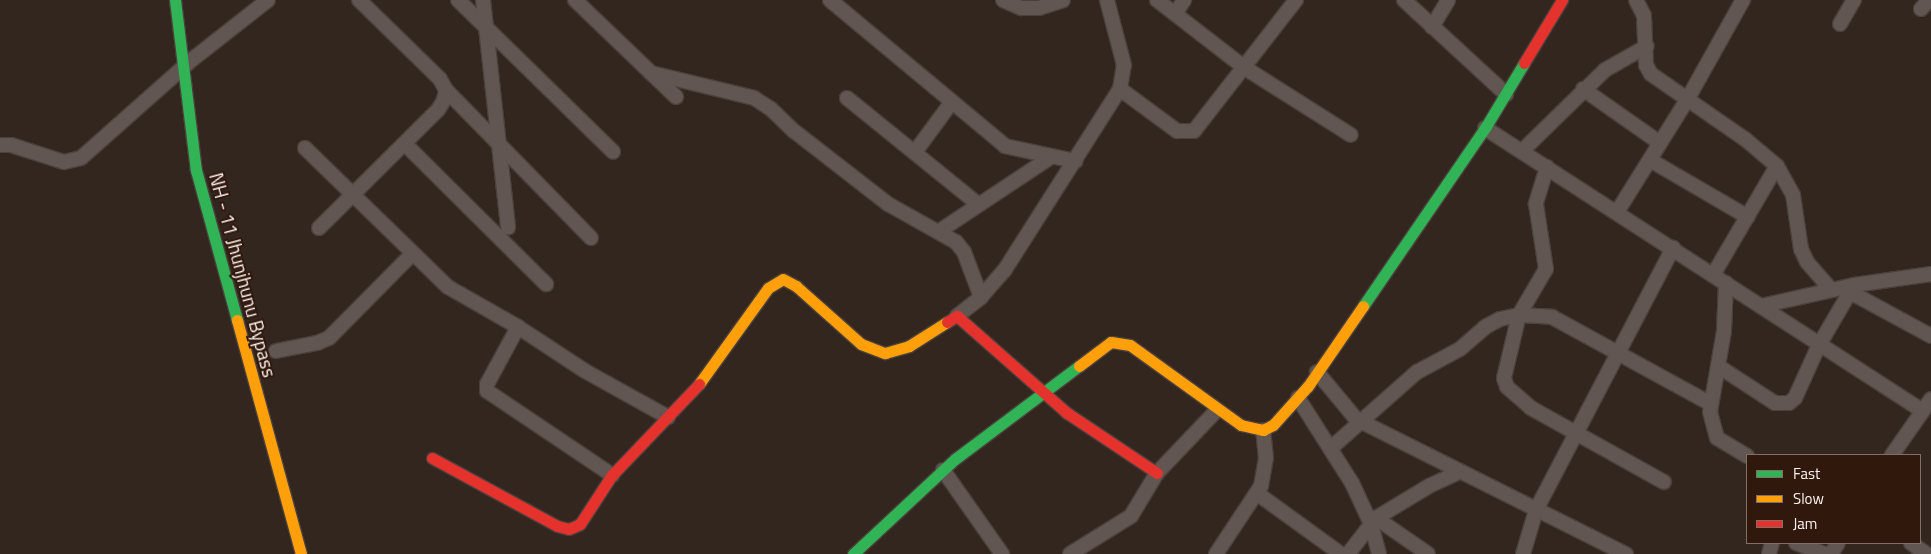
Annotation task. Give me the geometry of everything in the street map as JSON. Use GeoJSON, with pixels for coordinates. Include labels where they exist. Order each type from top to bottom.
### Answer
{"type":"FeatureCollection","features":[{"type":"Feature","properties":{"kind":"street","name":"NH - 11 Jhunjhunu Bypass"},"geometry":{"type":"LineString","coordinates":[[175,0],[196,170],[301,554]]}},
{"type":"Feature","properties":{"kind":"street"},"geometry":{"type":"LineString","coordinates":[[0,145],[11,145],[64,162],[81,158],[183,68],[268,0]]}},
{"type":"Feature","properties":{"kind":"street"},"geometry":{"type":"LineString","coordinates":[[359,0],[440,79],[446,90],[591,238]]}},
{"type":"Feature","properties":{"kind":"street"},"geometry":{"type":"LineString","coordinates":[[458,0],[613,152]]}},
{"type":"Feature","properties":{"kind":"street"},"geometry":{"type":"LineString","coordinates":[[483,0],[508,228]]}},
{"type":"Feature","properties":{"kind":"street"},"geometry":{"type":"LineString","coordinates":[[576,0],[676,97]]}},
{"type":"Feature","properties":{"kind":"street"},"geometry":{"type":"LineString","coordinates":[[830,0],[951,103],[1005,146],[1075,161]]}},
{"type":"Feature","properties":{"kind":"street"},"geometry":{"type":"LineString","coordinates":[[1003,0],[1021,8],[1040,8],[1063,0]]}},
{"type":"Feature","properties":{"kind":"street"},"geometry":{"type":"LineString","coordinates":[[432,458],[557,526],[569,529],[586,517],[612,475],[703,380],[776,280],[783,279],[796,286],[851,337],[885,353],[909,346],[957,316],[981,297],[1004,271],[1120,89],[1124,64],[1108,0]]}},
{"type":"Feature","properties":{"kind":"street"},"geometry":{"type":"LineString","coordinates":[[1157,0],[1245,68],[1351,136]]}},
{"type":"Feature","properties":{"kind":"street"},"geometry":{"type":"LineString","coordinates":[[1175,14],[1184,0]]}},
{"type":"Feature","properties":{"kind":"street"},"geometry":{"type":"LineString","coordinates":[[1120,89],[1177,131],[1194,131],[1245,68],[1296,0]]}},
{"type":"Feature","properties":{"kind":"street"},"geometry":{"type":"LineString","coordinates":[[1404,0],[1506,94]]}},
{"type":"Feature","properties":{"kind":"street"},"geometry":{"type":"LineString","coordinates":[[1432,26],[1448,0]]}},
{"type":"Feature","properties":{"kind":"street"},"geometry":{"type":"LineString","coordinates":[[853,554],[943,470],[1044,395],[1098,349],[1111,342],[1122,341],[1218,410],[1252,430],[1263,430],[1284,416],[1317,372],[1486,128],[1562,0]]}},
{"type":"Feature","properties":{"kind":"street"},"geometry":{"type":"LineString","coordinates":[[1636,0],[1644,16],[1647,46],[1646,65],[1650,74],[1745,139],[1777,166],[1793,195],[1801,249],[1807,262],[1831,290]]}},
{"type":"Feature","properties":{"kind":"street"},"geometry":{"type":"LineString","coordinates":[[1617,212],[1687,100],[1743,0]]}},
{"type":"Feature","properties":{"kind":"street"},"geometry":{"type":"LineString","coordinates":[[1840,24],[1854,0]]}},
{"type":"Feature","properties":{"kind":"street"},"geometry":{"type":"LineString","coordinates":[[1522,151],[1583,89],[1605,70],[1647,46]]}},
{"type":"Feature","properties":{"kind":"street"},"geometry":{"type":"LineString","coordinates":[[651,73],[754,98],[888,204],[956,242],[964,252],[981,297]]}},
{"type":"Feature","properties":{"kind":"street"},"geometry":{"type":"LineString","coordinates":[[1583,89],[1660,143]]}},
{"type":"Feature","properties":{"kind":"street"},"geometry":{"type":"LineString","coordinates":[[319,228],[438,110],[446,90]]}},
{"type":"Feature","properties":{"kind":"street"},"geometry":{"type":"LineString","coordinates":[[847,98],[978,204]]}},
{"type":"Feature","properties":{"kind":"street"},"geometry":{"type":"LineString","coordinates":[[915,152],[951,103]]}},
{"type":"Feature","properties":{"kind":"street"},"geometry":{"type":"LineString","coordinates":[[1486,128],[1673,248],[1819,345],[1927,405],[1893,454]]}},
{"type":"Feature","properties":{"kind":"street"},"geometry":{"type":"LineString","coordinates":[[405,144],[546,284]]}},
{"type":"Feature","properties":{"kind":"street"},"geometry":{"type":"LineString","coordinates":[[305,148],[448,287],[518,327],[585,371],[668,417]]}},
{"type":"Feature","properties":{"kind":"street"},"geometry":{"type":"LineString","coordinates":[[938,232],[1051,157]]}},
{"type":"Feature","properties":{"kind":"street"},"geometry":{"type":"LineString","coordinates":[[1650,160],[1748,217]]}},
{"type":"Feature","properties":{"kind":"street"},"geometry":{"type":"LineString","coordinates":[[1713,275],[1777,166]]}},
{"type":"Feature","properties":{"kind":"street"},"geometry":{"type":"LineString","coordinates":[[1546,167],[1536,204],[1546,269],[1519,316],[1504,378],[1507,388],[1531,408],[1664,482]]}},
{"type":"Feature","properties":{"kind":"street"},"geometry":{"type":"LineString","coordinates":[[1523,554],[1536,510],[1617,351],[1673,248]]}},
{"type":"Feature","properties":{"kind":"street"},"geometry":{"type":"LineString","coordinates":[[276,351],[317,343],[329,338],[412,254]]}},
{"type":"Feature","properties":{"kind":"street"},"geometry":{"type":"LineString","coordinates":[[1761,306],[1831,290],[1852,289],[1931,274]]}},
{"type":"Feature","properties":{"kind":"street"},"geometry":{"type":"LineString","coordinates":[[1726,284],[1718,366],[1711,404],[1711,420],[1717,438],[1746,455]]}},
{"type":"Feature","properties":{"kind":"street"},"geometry":{"type":"LineString","coordinates":[[1852,289],[1931,336]]}},
{"type":"Feature","properties":{"kind":"street"},"geometry":{"type":"LineString","coordinates":[[1718,366],[1782,405],[1795,398],[1819,345],[1852,289]]}},
{"type":"Feature","properties":{"kind":"street"},"geometry":{"type":"LineString","coordinates":[[957,316],[1044,395],[1093,432],[1157,473]]}},
{"type":"Feature","properties":{"kind":"street"},"geometry":{"type":"LineString","coordinates":[[1331,448],[1417,372],[1460,349],[1485,327],[1500,319],[1519,316],[1552,317],[1711,404]]}},
{"type":"Feature","properties":{"kind":"street"},"geometry":{"type":"LineString","coordinates":[[518,327],[487,384],[487,391],[612,475]]}},
{"type":"Feature","properties":{"kind":"street"},"geometry":{"type":"LineString","coordinates":[[1317,372],[1360,421],[1625,554]]}},
{"type":"Feature","properties":{"kind":"street"},"geometry":{"type":"LineString","coordinates":[[1298,398],[1331,448],[1374,521],[1379,554]]}},
{"type":"Feature","properties":{"kind":"street"},"geometry":{"type":"LineString","coordinates":[[1070,554],[1130,516],[1157,473],[1218,410]]}},
{"type":"Feature","properties":{"kind":"street"},"geometry":{"type":"LineString","coordinates":[[1216,554],[1258,494],[1265,471],[1263,430]]}},
{"type":"Feature","properties":{"kind":"street"},"geometry":{"type":"LineString","coordinates":[[943,470],[1002,554]]}},
{"type":"Feature","properties":{"kind":"street"},"geometry":{"type":"LineString","coordinates":[[1348,554],[1374,521],[1429,486],[1459,472]]}},
{"type":"Feature","properties":{"kind":"street"},"geometry":{"type":"LineString","coordinates":[[1258,494],[1341,554]]}},
{"type":"Feature","properties":{"kind":"street"},"geometry":{"type":"LineString","coordinates":[[1374,521],[1428,554]]}},
{"type":"Feature","properties":{"kind":"street"},"geometry":{"type":"LineString","coordinates":[[1799,544],[1824,554]]}},
{"type":"Feature","properties":{"kind":"street"},"geometry":{"type":"LineString","coordinates":[[1912,544],[1927,554],[1931,546]]}},
{"type":"Feature","properties":{"kind":"traffic: fast"},"geometry":{"type":"LineString","coordinates":[[175,0],[196,170],[237,320]]}},
{"type":"Feature","properties":{"kind":"traffic: fast"},"geometry":{"type":"LineString","coordinates":[[1363,306],[1485,128],[1524,63]]}},
{"type":"Feature","properties":{"kind":"traffic: fast"},"geometry":{"type":"LineString","coordinates":[[853,554],[955,459],[1079,366]]}},
{"type":"Feature","properties":{"kind":"traffic: slow"},"geometry":{"type":"LineString","coordinates":[[699,384],[768,288],[783,279],[796,286],[861,344],[885,353],[909,346],[947,322]]}},
{"type":"Feature","properties":{"kind":"traffic: slow"},"geometry":{"type":"LineString","coordinates":[[1079,366],[1111,342],[1130,345],[1241,425],[1263,430],[1273,425],[1308,386],[1363,306]]}},
{"type":"Feature","properties":{"kind":"traffic: slow"},"geometry":{"type":"LineString","coordinates":[[237,320],[301,554]]}},
{"type":"Feature","properties":{"kind":"traffic: jam"},"geometry":{"type":"LineString","coordinates":[[1524,63],[1562,0]]}},
{"type":"Feature","properties":{"kind":"traffic: jam"},"geometry":{"type":"LineString","coordinates":[[947,322],[957,316],[1067,413],[1157,473]]}},
{"type":"Feature","properties":{"kind":"traffic: jam"},"geometry":{"type":"LineString","coordinates":[[432,458],[557,526],[569,529],[580,524],[612,475],[699,384]]}}]}
